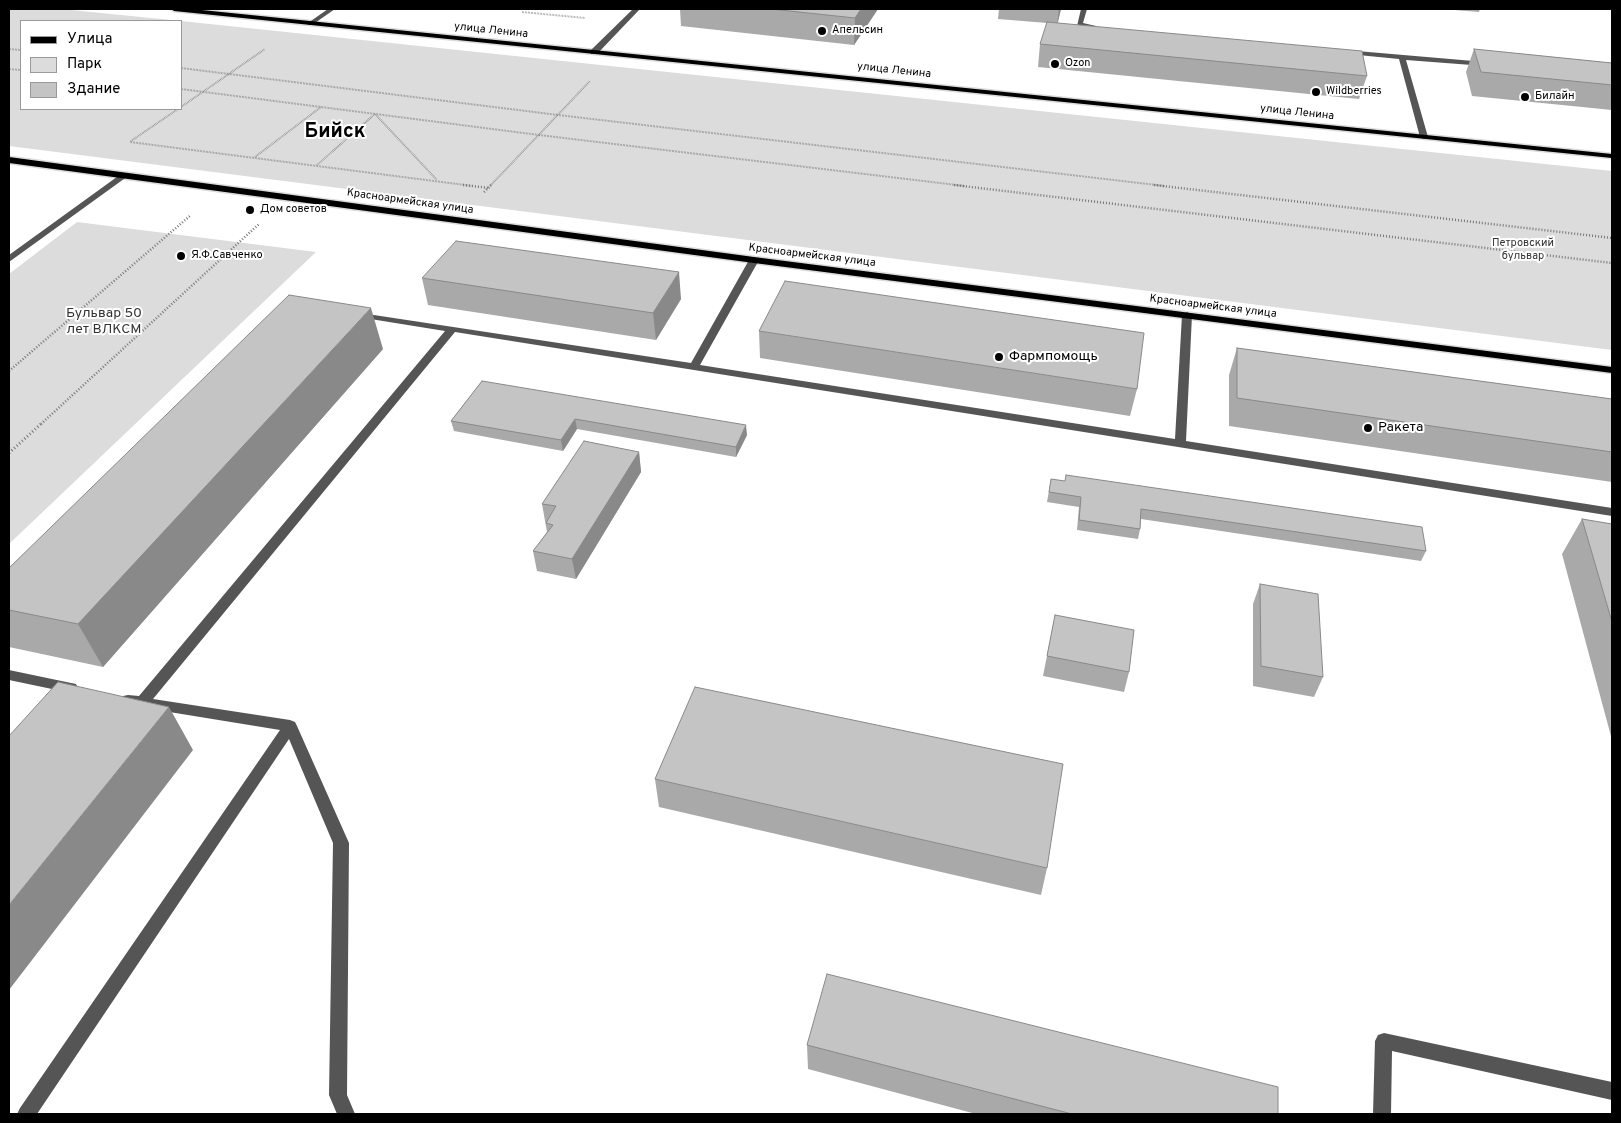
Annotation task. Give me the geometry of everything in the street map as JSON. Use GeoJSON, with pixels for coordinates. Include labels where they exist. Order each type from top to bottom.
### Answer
{"type":"FeatureCollection","features":[{"type":"Feature","properties":{"kind":"main road","name":"улица Ленина"},"geometry":{"type":"LineString","coordinates":[[174,9],[1612,156]]}},
{"type":"Feature","properties":{"kind":"main road","name":"Красноармейская улица"},"geometry":{"type":"LineString","coordinates":[[9,160],[754,260],[1612,370]]}},
{"type":"Feature","properties":{"kind":"lane"},"geometry":{"type":"LineString","coordinates":[[310,24],[332,9]]}},
{"type":"Feature","properties":{"kind":"lane"},"geometry":{"type":"LineString","coordinates":[[594,52],[637,9]]}},
{"type":"Feature","properties":{"kind":"lane"},"geometry":{"type":"LineString","coordinates":[[1084,9],[1079,25],[1099,27]]}},
{"type":"Feature","properties":{"kind":"lane"},"geometry":{"type":"LineString","coordinates":[[1344,51],[1498,65]]}},
{"type":"Feature","properties":{"kind":"lane"},"geometry":{"type":"LineString","coordinates":[[1402,57],[1424,137]]}},
{"type":"Feature","properties":{"kind":"lane"},"geometry":{"type":"LineString","coordinates":[[9,260],[124,176]]}},
{"type":"Feature","properties":{"kind":"lane"},"geometry":{"type":"LineString","coordinates":[[694,367],[754,260]]}},
{"type":"Feature","properties":{"kind":"lane"},"geometry":{"type":"LineString","coordinates":[[348,313],[1612,512]]}},
{"type":"Feature","properties":{"kind":"lane"},"geometry":{"type":"LineString","coordinates":[[1180,444],[1187,315]]}},
{"type":"Feature","properties":{"kind":"lane"},"geometry":{"type":"LineString","coordinates":[[142,702],[452,329]]}},
{"type":"Feature","properties":{"kind":"lane"},"geometry":{"type":"LineString","coordinates":[[9,675],[86,691]]}},
{"type":"Feature","properties":{"kind":"lane"},"geometry":{"type":"LineString","coordinates":[[114,697],[290,726]]}},
{"type":"Feature","properties":{"kind":"lane"},"geometry":{"type":"LineString","coordinates":[[26,1114],[290,726]]}},
{"type":"Feature","properties":{"kind":"lane"},"geometry":{"type":"LineString","coordinates":[[290,726],[341,843],[338,1095],[346,1114]]}},
{"type":"Feature","properties":{"kind":"lane"},"geometry":{"type":"LineString","coordinates":[[1382,1114],[1384,1041],[1612,1091]]}},
{"type":"Feature","properties":{"kind":"path"},"geometry":{"type":"LineString","coordinates":[[523,12],[526,9]]}},
{"type":"Feature","properties":{"kind":"path"},"geometry":{"type":"LineString","coordinates":[[513,12],[624,22]]}},
{"type":"Feature","properties":{"kind":"path"},"geometry":{"type":"LineString","coordinates":[[182,107],[269,46]]}},
{"type":"Feature","properties":{"kind":"path"},"geometry":{"type":"LineString","coordinates":[[182,68],[558,115],[1612,238]]}},
{"type":"Feature","properties":{"kind":"path"},"geometry":{"type":"LineString","coordinates":[[484,192],[490,188],[593,78]]}},
{"type":"Feature","properties":{"kind":"path"},"geometry":{"type":"LineString","coordinates":[[182,89],[538,135],[1612,263]]}},
{"type":"Feature","properties":{"kind":"path"},"geometry":{"type":"LineString","coordinates":[[255,157],[321,106]]}},
{"type":"Feature","properties":{"kind":"path"},"geometry":{"type":"LineString","coordinates":[[124,146],[177,110]]}},
{"type":"Feature","properties":{"kind":"path"},"geometry":{"type":"LineString","coordinates":[[317,165],[375,114]]}},
{"type":"Feature","properties":{"kind":"path"},"geometry":{"type":"LineString","coordinates":[[375,114],[438,181]]}},
{"type":"Feature","properties":{"kind":"path"},"geometry":{"type":"LineString","coordinates":[[130,142],[490,188]]}},
{"type":"Feature","properties":{"kind":"path"},"geometry":{"type":"LineString","coordinates":[[9,371],[195,211]]}},
{"type":"Feature","properties":{"kind":"path"},"geometry":{"type":"LineString","coordinates":[[9,452],[263,220]]}},
{"type":"Feature","properties":{"kind":"green space","name":"Петровский бульвар"},"geometry":{"type":"Polygon","coordinates":[[[9,9],[61,9],[171,20],[20,20],[20,110],[182,110],[182,21],[1612,171],[1612,350],[9,146],[9,9]]]}},
{"type":"Feature","properties":{"kind":"green space","name":"Бульвар 50 лет ВЛКСМ"},"geometry":{"type":"Polygon","coordinates":[[[77,222],[316,252],[9,544],[9,274],[77,222]]]}},
{"type":"Feature","properties":{"kind":"building"},"geometry":{"type":"Polygon","coordinates":[[[771,9],[861,9],[855,18],[771,9]]]}},
{"type":"Feature","properties":{"kind":"building"},"geometry":{"type":"Polygon","coordinates":[[[1047,22],[1362,51],[1367,76],[1040,44],[1047,22]]]}},
{"type":"Feature","properties":{"kind":"building"},"geometry":{"type":"Polygon","coordinates":[[[1474,49],[1612,63],[1612,85],[1481,72],[1474,49]]]}},
{"type":"Feature","properties":{"kind":"building"},"geometry":{"type":"Polygon","coordinates":[[[456,241],[679,272],[653,313],[422,278],[456,241]]]}},
{"type":"Feature","properties":{"kind":"building"},"geometry":{"type":"Polygon","coordinates":[[[785,281],[1144,333],[1137,389],[759,331],[785,281]]]}},
{"type":"Feature","properties":{"kind":"building"},"geometry":{"type":"Polygon","coordinates":[[[289,295],[371,308],[78,624],[9,610],[9,568],[289,295]]]}},
{"type":"Feature","properties":{"kind":"building"},"geometry":{"type":"Polygon","coordinates":[[[1237,348],[1612,399],[1612,452],[1237,398],[1237,348]]]}},
{"type":"Feature","properties":{"kind":"building"},"geometry":{"type":"Polygon","coordinates":[[[482,381],[746,425],[736,447],[575,419],[561,440],[451,421],[482,381]]]}},
{"type":"Feature","properties":{"kind":"building"},"geometry":{"type":"Polygon","coordinates":[[[584,441],[639,452],[572,559],[533,551],[553,525],[546,523],[556,506],[542,504],[584,441]]]}},
{"type":"Feature","properties":{"kind":"building"},"geometry":{"type":"Polygon","coordinates":[[[1066,475],[1422,527],[1426,551],[1141,509],[1140,529],[1079,520],[1081,497],[1049,492],[1051,479],[1065,481],[1066,475]]]}},
{"type":"Feature","properties":{"kind":"building"},"geometry":{"type":"Polygon","coordinates":[[[1582,519],[1612,524],[1612,622],[1582,519]]]}},
{"type":"Feature","properties":{"kind":"building"},"geometry":{"type":"Polygon","coordinates":[[[1260,584],[1318,594],[1323,677],[1261,666],[1260,584]]]}},
{"type":"Feature","properties":{"kind":"building"},"geometry":{"type":"Polygon","coordinates":[[[1055,615],[1134,630],[1129,672],[1047,656],[1055,615]]]}},
{"type":"Feature","properties":{"kind":"building"},"geometry":{"type":"Polygon","coordinates":[[[58,682],[169,707],[9,905],[9,736],[58,682]]]}},
{"type":"Feature","properties":{"kind":"building"},"geometry":{"type":"Polygon","coordinates":[[[695,687],[1063,764],[1047,868],[655,779],[695,687]]]}},
{"type":"Feature","properties":{"kind":"building"},"geometry":{"type":"Polygon","coordinates":[[[827,974],[1278,1087],[1278,1114],[1072,1114],[807,1045],[827,974]]]}},
{"type":"Feature","properties":{"kind":"place","name":"Апельсин"},"geometry":{"type":"Point","coordinates":[822,31]}},
{"type":"Feature","properties":{"kind":"place","name":"Ozon"},"geometry":{"type":"Point","coordinates":[1055,64]}},
{"type":"Feature","properties":{"kind":"place","name":"Wildberries"},"geometry":{"type":"Point","coordinates":[1316,92]}},
{"type":"Feature","properties":{"kind":"place","name":"Билайн"},"geometry":{"type":"Point","coordinates":[1525,97]}},
{"type":"Feature","properties":{"kind":"place","name":"Дом советов"},"geometry":{"type":"Point","coordinates":[250,210]}},
{"type":"Feature","properties":{"kind":"place","name":"Я.Ф.Савченко"},"geometry":{"type":"Point","coordinates":[181,256]}},
{"type":"Feature","properties":{"kind":"place","name":"Фармпомощь"},"geometry":{"type":"Point","coordinates":[999,357]}},
{"type":"Feature","properties":{"kind":"place","name":"Ракета"},"geometry":{"type":"Point","coordinates":[1368,428]}},
{"type":"Feature","properties":{"kind":"district","name":"Бийск"},"geometry":{"type":"Point","coordinates":[335,133]}}]}
